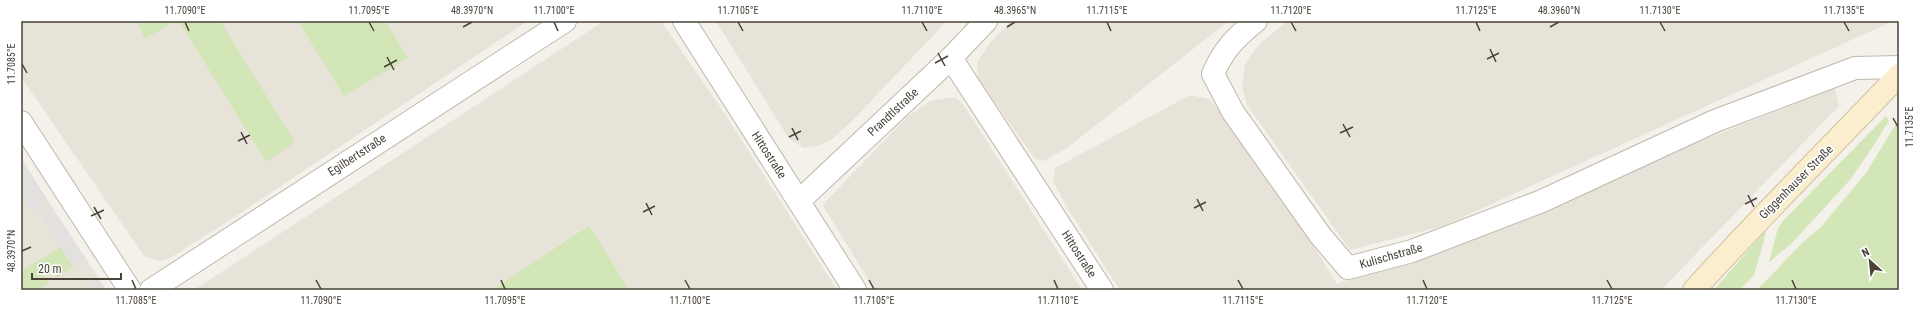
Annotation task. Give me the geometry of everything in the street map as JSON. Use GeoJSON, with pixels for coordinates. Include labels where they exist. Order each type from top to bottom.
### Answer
{"type":"FeatureCollection","features":[{"type":"Feature","properties":{"kind":"main road","name":"Giggenhauser Straße"},"geometry":{"type":"LineString","coordinates":[[1694,290],[1749,229],[1799,180],[1899,75]]}},
{"type":"Feature","properties":{"kind":"street","name":"Egilbertstraße"},"geometry":{"type":"LineString","coordinates":[[150,290],[564,21]]}},
{"type":"Feature","properties":{"kind":"street","name":"Hittostraße"},"geometry":{"type":"LineString","coordinates":[[684,21],[855,290]]}},
{"type":"Feature","properties":{"kind":"street","name":"Prandtlstraße"},"geometry":{"type":"LineString","coordinates":[[799,201],[951,58],[986,21]]}},
{"type":"Feature","properties":{"kind":"street","name":"Kulischstraße"},"geometry":{"type":"LineString","coordinates":[[1256,21],[1232,42],[1220,57],[1213,74],[1233,112],[1320,235],[1348,268],[1412,251],[1542,201],[1715,121],[1855,68],[1899,68]]}},
{"type":"Feature","properties":{"kind":"street","name":"Hittostraße"},"geometry":{"type":"LineString","coordinates":[[951,58],[1102,290]]}},
{"type":"Feature","properties":{"kind":"street"},"geometry":{"type":"LineString","coordinates":[[21,122],[130,290]]}},
{"type":"Feature","properties":{"kind":"shaded area"},"geometry":{"type":"Polygon","coordinates":[[[21,21],[528,21],[236,216],[170,258],[159,261],[144,256],[21,77],[21,21]]]}},
{"type":"Feature","properties":{"kind":"shaded area"},"geometry":{"type":"Polygon","coordinates":[[[604,21],[661,21],[725,114],[837,290],[629,290],[588,225],[492,290],[194,290],[604,21]]]}},
{"type":"Feature","properties":{"kind":"shaded area"},"geometry":{"type":"Polygon","coordinates":[[[716,21],[947,21],[852,121],[831,140],[821,145],[804,148],[789,139],[716,21]]]}},
{"type":"Feature","properties":{"kind":"shaded area"},"geometry":{"type":"Polygon","coordinates":[[[1011,21],[1229,21],[1067,148],[1044,161],[1035,159],[978,80],[977,63],[989,44],[1011,21]]]}},
{"type":"Feature","properties":{"kind":"shaded area"},"geometry":{"type":"Polygon","coordinates":[[[1288,21],[1893,21],[1443,226],[1350,250],[1247,105],[1242,87],[1245,64],[1259,44],[1288,21]]]}},
{"type":"Feature","properties":{"kind":"shaded area"},"geometry":{"type":"Polygon","coordinates":[[[1835,88],[1839,106],[1661,290],[1120,290],[1068,209],[1053,181],[1055,168],[1190,95],[1208,99],[1231,120],[1296,218],[1337,284],[1399,261],[1835,88]]]}},
{"type":"Feature","properties":{"kind":"shaded area"},"geometry":{"type":"Polygon","coordinates":[[[955,97],[963,104],[1082,290],[875,290],[823,206],[907,117],[930,101],[955,97]]]}},
{"type":"Feature","properties":{"kind":"shaded area"},"geometry":{"type":"Polygon","coordinates":[[[21,158],[52,207],[106,290],[21,290],[21,158]]]}},
{"type":"Feature","properties":{"kind":"shaded area"},"geometry":{"type":"Polygon","coordinates":[[[22,160],[48,201],[32,211],[21,194],[22,160]]]}},
{"type":"Feature","properties":{"kind":"shaded area"},"geometry":{"type":"Polygon","coordinates":[[[52,207],[86,259],[73,267],[40,214],[52,207]]]}},
{"type":"Feature","properties":{"kind":"shaded area"},"geometry":{"type":"Polygon","coordinates":[[[98,278],[106,290],[79,290],[98,278]]]}},
{"type":"Feature","properties":{"kind":"green space"},"geometry":{"type":"Polygon","coordinates":[[[137,21],[175,21],[145,39],[137,21]]]}},
{"type":"Feature","properties":{"kind":"green space"},"geometry":{"type":"Polygon","coordinates":[[[179,21],[220,21],[295,142],[266,162],[179,21]]]}},
{"type":"Feature","properties":{"kind":"green space"},"geometry":{"type":"Polygon","coordinates":[[[298,21],[385,21],[408,58],[344,96],[298,21]]]}},
{"type":"Feature","properties":{"kind":"green space"},"geometry":{"type":"Polygon","coordinates":[[[1886,116],[1889,121],[1849,181],[1792,243],[1769,262],[1778,228],[1783,221],[1886,116]]]}},
{"type":"Feature","properties":{"kind":"green space"},"geometry":{"type":"Polygon","coordinates":[[[1896,124],[1899,126],[1899,290],[1757,290],[1802,243],[1821,227],[1866,173],[1896,124]]]}},
{"type":"Feature","properties":{"kind":"green space"},"geometry":{"type":"Polygon","coordinates":[[[589,225],[629,290],[492,290],[589,225]]]}},
{"type":"Feature","properties":{"kind":"green space"},"geometry":{"type":"Polygon","coordinates":[[[1764,232],[1766,233],[1754,275],[1739,290],[1714,290],[1764,232]]]}},
{"type":"Feature","properties":{"kind":"green space"},"geometry":{"type":"Polygon","coordinates":[[[61,247],[73,267],[57,278],[51,268],[42,273],[49,283],[38,290],[21,290],[21,271],[61,247]]]}}]}
